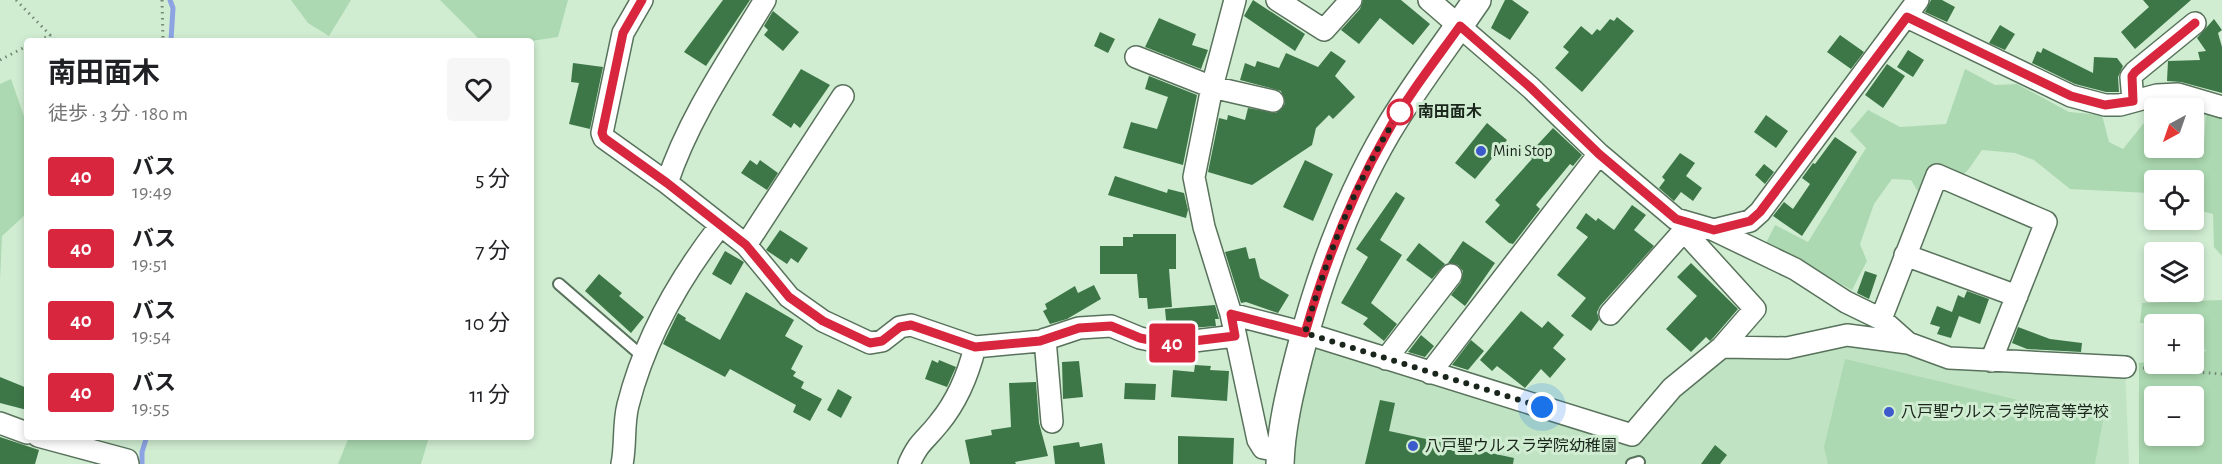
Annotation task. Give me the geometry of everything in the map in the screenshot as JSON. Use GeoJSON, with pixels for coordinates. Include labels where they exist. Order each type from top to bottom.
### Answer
{"type":"FeatureCollection","features":[{"type":"Feature","properties":{"kind":"street"},"geometry":{"type":"LineString","coordinates":[[642,0],[623,33],[602,133],[604,138],[624,155],[667,183],[746,245],[789,297],[823,321],[870,343],[882,341],[900,327],[911,325],[975,347],[992,347],[1045,339],[1079,328],[1111,326],[1140,338],[1169,344],[1235,336]]}},
{"type":"Feature","properties":{"kind":"street"},"geometry":{"type":"LineString","coordinates":[[667,183],[674,161],[720,73],[765,0]]}},
{"type":"Feature","properties":{"kind":"street"},"geometry":{"type":"LineString","coordinates":[[1277,0],[1324,30],[1352,0]]}},
{"type":"Feature","properties":{"kind":"street"},"geometry":{"type":"LineString","coordinates":[[1231,314],[1305,333],[1632,435],[1672,388],[1722,347],[1755,309],[1687,228],[1599,154],[1531,88],[1429,0]]}},
{"type":"Feature","properties":{"kind":"street"},"geometry":{"type":"LineString","coordinates":[[1233,1],[1212,87],[1194,177],[1204,226],[1231,314],[1258,440],[1263,448],[1280,458],[1291,389],[1305,333],[1320,281],[1348,207],[1387,132],[1478,0]]}},
{"type":"Feature","properties":{"kind":"street"},"geometry":{"type":"LineString","coordinates":[[1687,228],[1714,230],[1750,221],[1760,212],[1913,9],[2071,96],[2105,105],[2157,95],[2178,94],[2222,107]]}},
{"type":"Feature","properties":{"kind":"street"},"geometry":{"type":"LineString","coordinates":[[2133,101],[2132,76],[2135,72],[2195,23]]}},
{"type":"Feature","properties":{"kind":"street"},"geometry":{"type":"LineString","coordinates":[[1136,57],[1212,87],[1273,101]]}},
{"type":"Feature","properties":{"kind":"street"},"geometry":{"type":"LineString","coordinates":[[746,245],[843,96]]}},
{"type":"Feature","properties":{"kind":"street"},"geometry":{"type":"LineString","coordinates":[[1430,373],[1599,154]]}},
{"type":"Feature","properties":{"kind":"street"},"geometry":{"type":"LineString","coordinates":[[1881,319],[1937,175],[2046,222],[1991,361]]}},
{"type":"Feature","properties":{"kind":"street"},"geometry":{"type":"LineString","coordinates":[[622,464],[627,407],[642,356],[669,299],[693,261],[720,226]]}},
{"type":"Feature","properties":{"kind":"street"},"geometry":{"type":"LineString","coordinates":[[1610,314],[1687,228]]}},
{"type":"Feature","properties":{"kind":"street"},"geometry":{"type":"LineString","coordinates":[[1714,230],[1795,269],[1846,302],[1881,319],[1908,343]]}},
{"type":"Feature","properties":{"kind":"street"},"geometry":{"type":"LineString","coordinates":[[1905,255],[2017,296]]}},
{"type":"Feature","properties":{"kind":"street"},"geometry":{"type":"LineString","coordinates":[[1386,359],[1451,275]]}},
{"type":"Feature","properties":{"kind":"street"},"geometry":{"type":"LineString","coordinates":[[1722,347],[1787,348],[1847,335],[1908,343],[1949,358],[2124,367]]}},
{"type":"Feature","properties":{"kind":"street"},"geometry":{"type":"LineString","coordinates":[[1045,339],[1052,422]]}},
{"type":"Feature","properties":{"kind":"street"},"geometry":{"type":"LineString","coordinates":[[909,464],[918,444],[939,424],[956,400],[968,375],[975,347]]}},
{"type":"Feature","properties":{"kind":"street"},"geometry":{"type":"LineString","coordinates":[[0,423],[24,432]]}},
{"type":"Feature","properties":{"kind":"street"},"geometry":{"type":"LineString","coordinates":[[53,440],[126,460],[128,464]]}},
{"type":"Feature","properties":{"kind":"lane"},"geometry":{"type":"LineString","coordinates":[[559,284],[642,356]]}},
{"type":"Feature","properties":{"kind":"path"},"geometry":{"type":"LineString","coordinates":[[16,0],[54,38]]}},
{"type":"Feature","properties":{"kind":"path"},"geometry":{"type":"LineString","coordinates":[[162,0],[162,38]]}},
{"type":"Feature","properties":{"kind":"path"},"geometry":{"type":"LineString","coordinates":[[43,38],[52,34]]}},
{"type":"Feature","properties":{"kind":"path"},"geometry":{"type":"LineString","coordinates":[[0,60],[24,48]]}},
{"type":"Feature","properties":{"kind":"path"},"geometry":{"type":"LineString","coordinates":[[2124,367],[2222,374]]}},
{"type":"Feature","properties":{"kind":"shaded area"},"geometry":{"type":"Polygon","coordinates":[[[291,0],[351,0],[329,36],[308,23],[291,0]]]}},
{"type":"Feature","properties":{"kind":"shaded area"},"geometry":{"type":"Polygon","coordinates":[[[440,0],[568,0],[558,37],[534,41],[534,38],[478,38],[440,0]]]}},
{"type":"Feature","properties":{"kind":"shaded area"},"geometry":{"type":"Polygon","coordinates":[[[1965,69],[1995,85],[2017,84],[2069,112],[2102,115],[2109,142],[2123,149],[2144,123],[2144,158],[2204,158],[2206,114],[2222,118],[2222,256],[2214,247],[2213,214],[2204,212],[2204,170],[2144,170],[2144,193],[2070,189],[2034,160],[2015,153],[1982,150],[1968,170],[1944,192],[1920,195],[1911,180],[1892,179],[1874,204],[1860,244],[1867,261],[1852,290],[1766,243],[1775,225],[1808,242],[1866,148],[1850,131],[1868,110],[1900,127],[1946,124],[1965,69]]]}},
{"type":"Feature","properties":{"kind":"shaded area"},"geometry":{"type":"Polygon","coordinates":[[[11,79],[24,116],[24,216],[2,236],[0,280],[0,84],[11,79]]]}},
{"type":"Feature","properties":{"kind":"shaded area"},"geometry":{"type":"Polygon","coordinates":[[[2222,300],[2222,464],[2139,464],[2139,363],[2144,362],[2144,374],[2204,374],[2204,351],[2206,351],[2204,349],[2204,314],[2144,314],[2144,323],[2140,323],[2142,303],[2222,300]]]}},
{"type":"Feature","properties":{"kind":"shaded area","name":"八戸聖ウルスラ学院高等学校"},"geometry":{"type":"Polygon","coordinates":[[[1305,333],[1632,435],[1722,347],[1820,340],[1908,343],[2125,367],[2129,464],[1280,464],[1305,333]]]}},
{"type":"Feature","properties":{"kind":"shaded area"},"geometry":{"type":"Polygon","coordinates":[[[1845,359],[2103,420],[2095,464],[1828,464],[1824,447],[1845,359]]]}},
{"type":"Feature","properties":{"kind":"shaded area"},"geometry":{"type":"Polygon","coordinates":[[[347,440],[428,440],[421,464],[338,464],[347,440]]]}},
{"type":"Feature","properties":{"kind":"building"},"geometry":{"type":"Polygon","coordinates":[[[723,0],[750,0],[706,66],[684,52],[723,0]]]}},
{"type":"Feature","properties":{"kind":"building"},"geometry":{"type":"Polygon","coordinates":[[[1253,0],[1305,34],[1295,51],[1244,16],[1253,0]]]}},
{"type":"Feature","properties":{"kind":"building"},"geometry":{"type":"Polygon","coordinates":[[[1363,0],[1401,0],[1430,24],[1413,45],[1380,18],[1359,44],[1341,30],[1360,9],[1363,0]]]}},
{"type":"Feature","properties":{"kind":"building"},"geometry":{"type":"Polygon","coordinates":[[[1505,0],[1512,0],[1529,12],[1510,40],[1491,28],[1505,0]]]}},
{"type":"Feature","properties":{"kind":"building"},"geometry":{"type":"Polygon","coordinates":[[[1931,0],[1942,0],[1955,7],[1947,22],[1925,12],[1931,0]]]}},
{"type":"Feature","properties":{"kind":"building"},"geometry":{"type":"Polygon","coordinates":[[[2143,0],[2191,0],[2135,49],[2121,32],[2149,7],[2143,0]]]}},
{"type":"Feature","properties":{"kind":"building"},"geometry":{"type":"Polygon","coordinates":[[[773,11],[799,32],[783,51],[764,35],[768,30],[764,26],[773,11]]]}},
{"type":"Feature","properties":{"kind":"building"},"geometry":{"type":"Polygon","coordinates":[[[1617,17],[1634,31],[1582,92],[1555,68],[1569,52],[1563,47],[1581,26],[1592,35],[1597,29],[1600,31],[1610,19],[1614,21],[1617,17]]]}},
{"type":"Feature","properties":{"kind":"building"},"geometry":{"type":"Polygon","coordinates":[[[1159,18],[1196,34],[1192,45],[1208,50],[1201,69],[1145,47],[1159,18]]]}},
{"type":"Feature","properties":{"kind":"building"},"geometry":{"type":"Polygon","coordinates":[[[2214,19],[2222,30],[2218,33],[2222,47],[2222,93],[2181,82],[2167,81],[2168,61],[2200,60],[2198,52],[2206,51],[2197,38],[2214,19]]]}},
{"type":"Feature","properties":{"kind":"building"},"geometry":{"type":"Polygon","coordinates":[[[2000,25],[2015,34],[2005,50],[1989,43],[2000,25]]]}},
{"type":"Feature","properties":{"kind":"building"},"geometry":{"type":"Polygon","coordinates":[[[1100,32],[1115,39],[1108,53],[1094,46],[1100,32]]]}},
{"type":"Feature","properties":{"kind":"building"},"geometry":{"type":"Polygon","coordinates":[[[1840,35],[1864,52],[1851,69],[1827,52],[1840,35]]]}},
{"type":"Feature","properties":{"kind":"building"},"geometry":{"type":"Polygon","coordinates":[[[2043,48],[2093,73],[2094,57],[2117,58],[2123,66],[2118,77],[2119,92],[2106,92],[2075,84],[2032,63],[2037,51],[2041,53],[2043,48]]]}},
{"type":"Feature","properties":{"kind":"building"},"geometry":{"type":"Polygon","coordinates":[[[1908,50],[1924,60],[1913,77],[1897,67],[1908,50]]]}},
{"type":"Feature","properties":{"kind":"building"},"geometry":{"type":"Polygon","coordinates":[[[1331,51],[1346,61],[1335,76],[1355,97],[1333,119],[1329,115],[1316,128],[1312,145],[1252,185],[1208,172],[1219,118],[1227,120],[1228,115],[1245,120],[1248,108],[1276,113],[1285,104],[1281,91],[1240,80],[1245,63],[1255,67],[1257,61],[1279,68],[1286,53],[1318,67],[1331,51]]]}},
{"type":"Feature","properties":{"kind":"building"},"geometry":{"type":"Polygon","coordinates":[[[573,63],[603,67],[590,129],[569,124],[579,83],[571,82],[573,63]]]}},
{"type":"Feature","properties":{"kind":"building"},"geometry":{"type":"Polygon","coordinates":[[[1887,64],[1905,76],[1883,108],[1865,95],[1887,64]]]}},
{"type":"Feature","properties":{"kind":"building"},"geometry":{"type":"Polygon","coordinates":[[[801,69],[830,85],[800,128],[794,123],[791,128],[772,115],[801,69]]]}},
{"type":"Feature","properties":{"kind":"building"},"geometry":{"type":"Polygon","coordinates":[[[1149,76],[1197,95],[1183,165],[1123,148],[1131,122],[1157,129],[1168,97],[1145,89],[1149,76]]]}},
{"type":"Feature","properties":{"kind":"building"},"geometry":{"type":"Polygon","coordinates":[[[1766,115],[1788,131],[1776,148],[1754,132],[1766,115]]]}},
{"type":"Feature","properties":{"kind":"building","name":"Mini Stop"},"geometry":{"type":"Polygon","coordinates":[[[1487,123],[1507,140],[1475,179],[1455,163],[1487,123]]]}},
{"type":"Feature","properties":{"kind":"building"},"geometry":{"type":"Polygon","coordinates":[[[1553,128],[1582,155],[1573,166],[1570,164],[1536,205],[1540,209],[1513,244],[1509,243],[1485,222],[1500,205],[1495,200],[1532,159],[1528,155],[1553,128]]]}},
{"type":"Feature","properties":{"kind":"building"},"geometry":{"type":"Polygon","coordinates":[[[1835,137],[1857,152],[1802,236],[1773,216],[1784,202],[1793,209],[1810,184],[1802,178],[1835,137]]]}},
{"type":"Feature","properties":{"kind":"building"},"geometry":{"type":"Polygon","coordinates":[[[1680,153],[1695,163],[1686,176],[1702,188],[1693,201],[1681,192],[1674,201],[1659,188],[1665,180],[1662,177],[1680,153]]]}},
{"type":"Feature","properties":{"kind":"building"},"geometry":{"type":"Polygon","coordinates":[[[750,160],[757,165],[760,160],[778,173],[767,190],[741,173],[750,160]]]}},
{"type":"Feature","properties":{"kind":"building"},"geometry":{"type":"Polygon","coordinates":[[[1305,160],[1333,174],[1313,221],[1283,207],[1305,160]]]}},
{"type":"Feature","properties":{"kind":"building"},"geometry":{"type":"Polygon","coordinates":[[[1764,164],[1774,172],[1765,184],[1755,175],[1764,164]]]}},
{"type":"Feature","properties":{"kind":"building"},"geometry":{"type":"Polygon","coordinates":[[[1115,176],[1167,193],[1168,189],[1184,193],[1188,210],[1186,218],[1108,195],[1115,176]]]}},
{"type":"Feature","properties":{"kind":"building"},"geometry":{"type":"Polygon","coordinates":[[[1396,192],[1405,198],[1380,240],[1402,255],[1371,303],[1397,324],[1384,341],[1363,324],[1368,318],[1341,303],[1368,257],[1356,249],[1396,192]]]}},
{"type":"Feature","properties":{"kind":"building"},"geometry":{"type":"Polygon","coordinates":[[[1632,205],[1646,215],[1634,230],[1654,246],[1600,306],[1597,312],[1599,320],[1591,331],[1571,316],[1586,298],[1557,275],[1588,237],[1576,228],[1586,213],[1596,221],[1598,218],[1614,230],[1632,205]]]}},
{"type":"Feature","properties":{"kind":"building"},"geometry":{"type":"Polygon","coordinates":[[[780,230],[808,248],[798,263],[791,258],[787,264],[766,250],[780,230]]]}},
{"type":"Feature","properties":{"kind":"building"},"geometry":{"type":"Polygon","coordinates":[[[1133,234],[1176,234],[1176,269],[1169,269],[1172,307],[1148,309],[1147,298],[1139,298],[1137,274],[1100,274],[1100,246],[1123,246],[1123,237],[1133,237],[1133,234]]]}},
{"type":"Feature","properties":{"kind":"building"},"geometry":{"type":"Polygon","coordinates":[[[1463,241],[1495,263],[1465,306],[1451,295],[1461,282],[1463,271],[1458,265],[1448,263],[1463,241]]]}},
{"type":"Feature","properties":{"kind":"building"},"geometry":{"type":"Polygon","coordinates":[[[1419,243],[1445,264],[1432,279],[1406,260],[1419,243]]]}},
{"type":"Feature","properties":{"kind":"building"},"geometry":{"type":"Polygon","coordinates":[[[1246,247],[1249,259],[1255,258],[1260,278],[1289,295],[1278,313],[1246,302],[1241,303],[1225,252],[1246,247]]]}},
{"type":"Feature","properties":{"kind":"building"},"geometry":{"type":"Polygon","coordinates":[[[725,251],[744,262],[731,285],[712,274],[725,251]]]}},
{"type":"Feature","properties":{"kind":"building"},"geometry":{"type":"Polygon","coordinates":[[[1691,263],[1738,309],[1710,341],[1706,337],[1691,352],[1666,329],[1697,296],[1677,277],[1691,263]]]}},
{"type":"Feature","properties":{"kind":"building"},"geometry":{"type":"Polygon","coordinates":[[[1865,271],[1877,275],[1869,299],[1857,293],[1865,271]]]}},
{"type":"Feature","properties":{"kind":"building"},"geometry":{"type":"Polygon","coordinates":[[[599,274],[622,293],[619,296],[644,317],[631,333],[585,291],[599,274]]]}},
{"type":"Feature","properties":{"kind":"building"},"geometry":{"type":"Polygon","coordinates":[[[1094,285],[1101,299],[1067,319],[1050,324],[1043,311],[1047,309],[1045,304],[1075,286],[1078,293],[1094,285]]]}},
{"type":"Feature","properties":{"kind":"building"},"geometry":{"type":"Polygon","coordinates":[[[1967,291],[1989,299],[1980,324],[1959,316],[1951,338],[1937,334],[1940,327],[1930,324],[1937,306],[1952,312],[1958,295],[1964,298],[1967,291]]]}},
{"type":"Feature","properties":{"kind":"building"},"geometry":{"type":"Polygon","coordinates":[[[746,292],[794,320],[785,336],[803,346],[791,369],[796,372],[793,376],[804,382],[801,388],[822,399],[810,421],[793,412],[796,405],[730,369],[725,377],[663,344],[678,313],[686,318],[685,320],[720,340],[746,292]]]}},
{"type":"Feature","properties":{"kind":"building"},"geometry":{"type":"Polygon","coordinates":[[[1215,305],[1219,319],[1215,319],[1216,326],[1167,330],[1165,309],[1215,305]]]}},
{"type":"Feature","properties":{"kind":"building"},"geometry":{"type":"Polygon","coordinates":[[[1521,311],[1542,328],[1548,321],[1564,335],[1553,348],[1566,359],[1550,378],[1541,369],[1525,388],[1497,366],[1492,371],[1480,360],[1521,311]]]}},
{"type":"Feature","properties":{"kind":"building"},"geometry":{"type":"Polygon","coordinates":[[[2018,327],[2050,339],[2082,343],[2081,352],[2027,349],[2012,343],[2018,327]]]}},
{"type":"Feature","properties":{"kind":"building"},"geometry":{"type":"Polygon","coordinates":[[[1421,335],[1434,346],[1425,357],[1408,352],[1421,335]]]}},
{"type":"Feature","properties":{"kind":"building"},"geometry":{"type":"Polygon","coordinates":[[[1471,340],[1484,351],[1468,370],[1452,365],[1471,340]]]}},
{"type":"Feature","properties":{"kind":"building"},"geometry":{"type":"Polygon","coordinates":[[[932,360],[938,363],[939,360],[956,367],[947,387],[925,379],[932,360]]]}},
{"type":"Feature","properties":{"kind":"building"},"geometry":{"type":"Polygon","coordinates":[[[1079,361],[1083,397],[1063,399],[1062,362],[1079,361]]]}},
{"type":"Feature","properties":{"kind":"building"},"geometry":{"type":"Polygon","coordinates":[[[1195,365],[1211,366],[1210,370],[1229,371],[1227,401],[1171,397],[1173,370],[1194,372],[1195,365]]]}},
{"type":"Feature","properties":{"kind":"building"},"geometry":{"type":"Polygon","coordinates":[[[0,377],[24,387],[24,409],[0,403],[0,377]]]}},
{"type":"Feature","properties":{"kind":"building"},"geometry":{"type":"Polygon","coordinates":[[[1036,382],[1039,423],[1048,456],[1015,462],[1016,464],[970,464],[965,440],[992,435],[991,430],[1011,427],[1009,383],[1036,382]]]}},
{"type":"Feature","properties":{"kind":"building"},"geometry":{"type":"Polygon","coordinates":[[[1125,383],[1156,384],[1155,400],[1124,399],[1125,383]]]}},
{"type":"Feature","properties":{"kind":"building"},"geometry":{"type":"Polygon","coordinates":[[[838,389],[852,397],[841,418],[827,410],[838,389]]]}},
{"type":"Feature","properties":{"kind":"building","name":"八戸聖ウルスラ学院幼稚園"},"geometry":{"type":"Polygon","coordinates":[[[1380,400],[1395,403],[1389,431],[1514,458],[1513,464],[1365,464],[1380,400]]]}},
{"type":"Feature","properties":{"kind":"building"},"geometry":{"type":"Polygon","coordinates":[[[1178,436],[1234,438],[1233,464],[1178,464],[1178,436]]]}},
{"type":"Feature","properties":{"kind":"building"},"geometry":{"type":"Polygon","coordinates":[[[0,437],[39,450],[35,464],[0,464],[0,437]]]}},
{"type":"Feature","properties":{"kind":"building"},"geometry":{"type":"Polygon","coordinates":[[[1079,442],[1080,447],[1102,443],[1105,464],[1055,464],[1053,446],[1079,442]]]}},
{"type":"Feature","properties":{"kind":"building"},"geometry":{"type":"Polygon","coordinates":[[[1715,445],[1727,455],[1720,464],[1701,464],[1715,445]]]}},
{"type":"Feature","properties":{"kind":"waterway"},"geometry":{"type":"LineString","coordinates":[[170,0],[173,8],[171,38]]}},
{"type":"Feature","properties":{"kind":"waterway"},"geometry":{"type":"LineString","coordinates":[[142,464],[142,452],[146,440]]}},
{"type":"Feature","properties":{"kind":"bus line","name":"40"},"geometry":{"type":"LineString","coordinates":[[642,0],[623,33],[615,61],[602,133],[604,138],[624,155],[667,183],[746,245],[789,297],[823,321],[870,343],[882,341],[900,327],[911,325],[975,347],[1040,341],[1079,328],[1111,326],[1140,338],[1169,344],[1235,336],[1231,314],[1305,333],[1320,281],[1348,207],[1387,132],[1417,85],[1460,26],[1531,88],[1599,154],[1664,210],[1689,225],[1714,230],[1750,221],[1760,212],[1907,17],[2007,68],[2071,96],[2105,105],[2120,105],[2133,101],[2132,76],[2135,72],[2195,23]]}},
{"type":"Feature","properties":{"kind":"place","name":"南田面木"},"geometry":{"type":"Point","coordinates":[1400,112]}},
{"type":"Feature","properties":{"kind":"place","name":"Mini Stop"},"geometry":{"type":"Point","coordinates":[1481,151]}},
{"type":"Feature","properties":{"kind":"place","name":"八戸聖ウルスラ学院高等学校"},"geometry":{"type":"Point","coordinates":[1889,412]}},
{"type":"Feature","properties":{"kind":"place","name":"八戸聖ウルスラ学院幼稚園"},"geometry":{"type":"Point","coordinates":[1413,446]}},
{"type":"Feature","properties":{"kind":"route"},"geometry":{"type":"LineString","coordinates":[[1400,112],[1387,132],[1348,207],[1320,281],[1305,333],[1542,407]]}}]}
